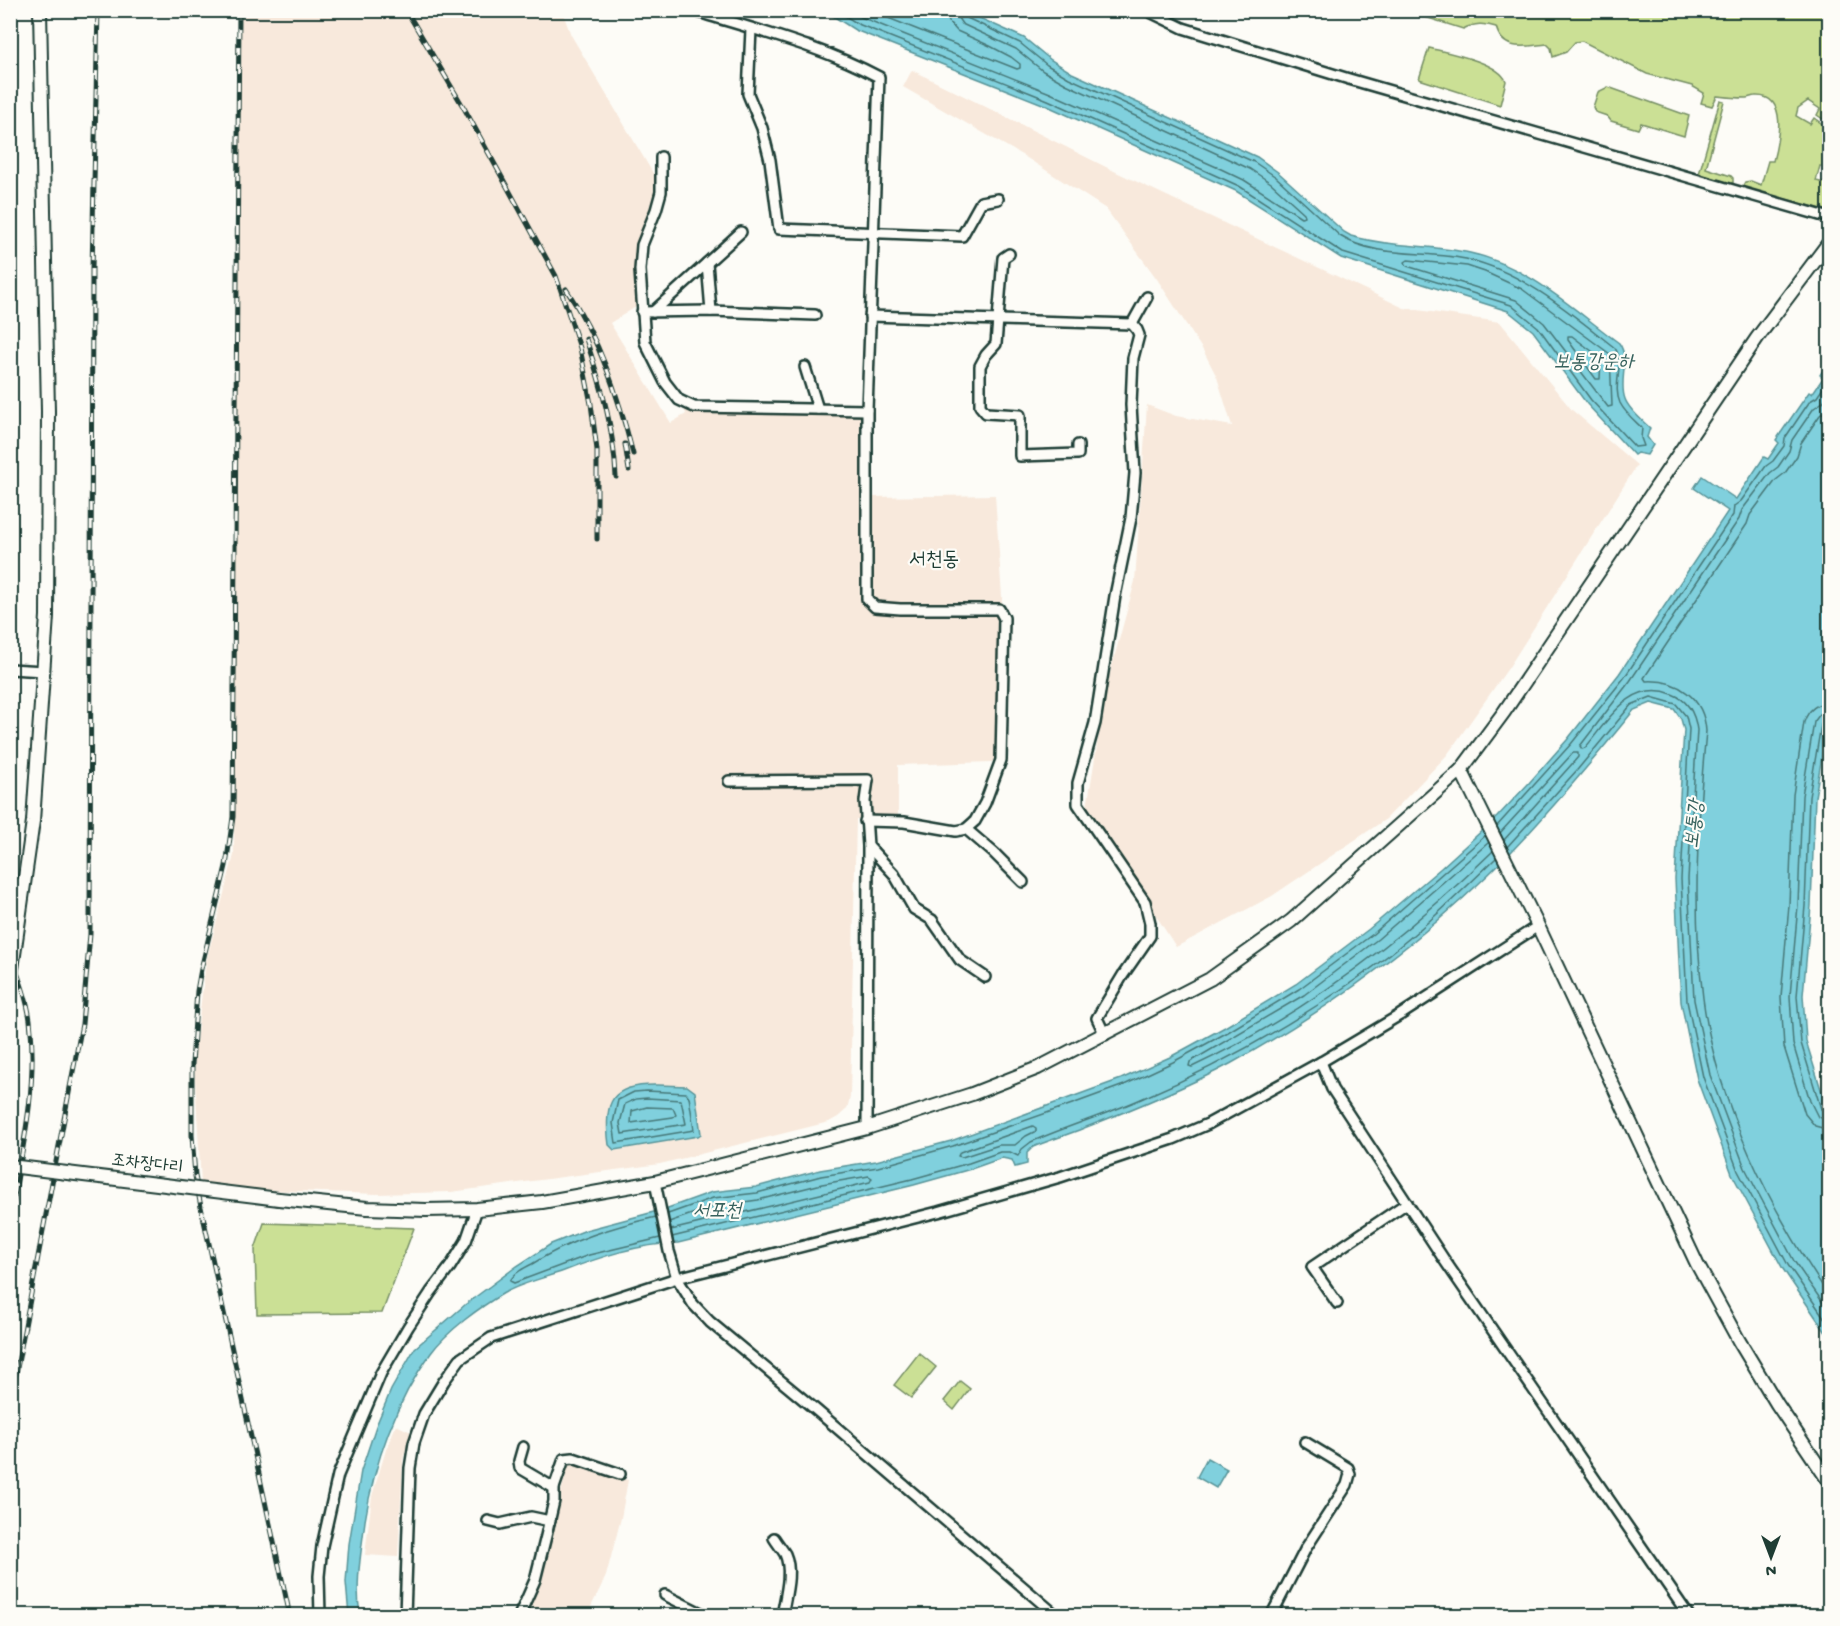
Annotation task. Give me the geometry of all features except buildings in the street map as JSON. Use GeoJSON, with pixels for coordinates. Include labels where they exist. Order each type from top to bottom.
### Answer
{"type":"FeatureCollection","features":[{"type":"Feature","properties":{"kind":"main road"},"geometry":{"type":"LineString","coordinates":[[10,983],[33,821],[44,671],[48,476],[40,10]]}},
{"type":"Feature","properties":{"kind":"main road","name":"조차장다리"},"geometry":{"type":"LineString","coordinates":[[10,1166],[367,1208],[477,1209],[542,1202],[655,1182],[867,1128],[983,1090],[1038,1068],[1105,1035],[1210,979],[1291,921],[1461,770],[1504,712],[1757,338],[1830,241]]}},
{"type":"Feature","properties":{"kind":"main road"},"geometry":{"type":"LineString","coordinates":[[1461,770],[1538,926],[1697,1264],[1772,1395],[1830,1483]]}},
{"type":"Feature","properties":{"kind":"street"},"geometry":{"type":"LineString","coordinates":[[692,10],[810,48],[879,77],[867,410],[867,599],[875,607],[900,609],[999,609],[1004,618],[1001,760],[985,803],[975,821],[966,829],[956,831],[904,822],[865,821]]}},
{"type":"Feature","properties":{"kind":"street"},"geometry":{"type":"LineString","coordinates":[[1146,10],[1183,28],[1306,66],[1830,218]]}},
{"type":"Feature","properties":{"kind":"street"},"geometry":{"type":"LineString","coordinates":[[752,29],[748,94],[762,128],[770,160],[779,229],[962,236],[981,202],[998,199]]}},
{"type":"Feature","properties":{"kind":"street"},"geometry":{"type":"LineString","coordinates":[[662,157],[661,192],[642,245],[640,270],[645,342],[664,382],[679,400],[694,407],[867,410]]}},
{"type":"Feature","properties":{"kind":"street"},"geometry":{"type":"LineString","coordinates":[[653,312],[741,232]]}},
{"type":"Feature","properties":{"kind":"street"},"geometry":{"type":"LineString","coordinates":[[1009,254],[1004,258],[996,344],[980,366],[980,406],[986,413],[1020,415],[1020,456],[1078,454],[1078,445]]}},
{"type":"Feature","properties":{"kind":"street"},"geometry":{"type":"LineString","coordinates":[[707,263],[711,311]]}},
{"type":"Feature","properties":{"kind":"street"},"geometry":{"type":"LineString","coordinates":[[1132,324],[1147,297]]}},
{"type":"Feature","properties":{"kind":"street"},"geometry":{"type":"LineString","coordinates":[[642,312],[711,311],[815,315]]}},
{"type":"Feature","properties":{"kind":"street"},"geometry":{"type":"LineString","coordinates":[[870,316],[1132,324],[1139,335],[1133,358],[1131,405],[1135,472],[1131,518],[1115,596],[1095,723],[1078,783],[1078,804],[1145,902],[1150,922],[1150,936],[1097,1018],[1105,1035]]}},
{"type":"Feature","properties":{"kind":"street"},"geometry":{"type":"LineString","coordinates":[[805,367],[818,409]]}},
{"type":"Feature","properties":{"kind":"street"},"geometry":{"type":"LineString","coordinates":[[10,669],[44,671]]}},
{"type":"Feature","properties":{"kind":"street"},"geometry":{"type":"LineString","coordinates":[[729,781],[868,780],[865,801],[868,846],[867,1128]]}},
{"type":"Feature","properties":{"kind":"street"},"geometry":{"type":"LineString","coordinates":[[966,829],[1023,882]]}},
{"type":"Feature","properties":{"kind":"street"},"geometry":{"type":"LineString","coordinates":[[868,846],[894,874],[914,909],[932,920],[960,960],[985,977]]}},
{"type":"Feature","properties":{"kind":"street"},"geometry":{"type":"LineString","coordinates":[[10,882],[24,884]]}},
{"type":"Feature","properties":{"kind":"street"},"geometry":{"type":"LineString","coordinates":[[405,1616],[410,1468],[414,1443],[424,1414],[460,1359],[491,1338],[677,1278],[949,1209],[1060,1177],[1208,1124],[1321,1062],[1400,1015],[1538,926]]}},
{"type":"Feature","properties":{"kind":"street"},"geometry":{"type":"LineString","coordinates":[[1321,1062],[1332,1089],[1407,1203],[1689,1616]]}},
{"type":"Feature","properties":{"kind":"street"},"geometry":{"type":"LineString","coordinates":[[655,1182],[677,1278],[693,1304],[710,1322],[1057,1616]]}},
{"type":"Feature","properties":{"kind":"street"},"geometry":{"type":"LineString","coordinates":[[1337,1303],[1312,1267],[1407,1203]]}},
{"type":"Feature","properties":{"kind":"street"},"geometry":{"type":"LineString","coordinates":[[320,1616],[319,1576],[322,1546],[338,1475],[381,1373],[408,1327],[466,1241],[477,1209]]}},
{"type":"Feature","properties":{"kind":"street"},"geometry":{"type":"LineString","coordinates":[[1271,1616],[1306,1548],[1347,1485],[1350,1474],[1348,1468],[1305,1442]]}},
{"type":"Feature","properties":{"kind":"street"},"geometry":{"type":"LineString","coordinates":[[523,1447],[519,1461],[520,1468],[554,1488]]}},
{"type":"Feature","properties":{"kind":"street"},"geometry":{"type":"LineString","coordinates":[[519,1616],[535,1580],[554,1488],[564,1459],[573,1458],[620,1474]]}},
{"type":"Feature","properties":{"kind":"street"},"geometry":{"type":"LineString","coordinates":[[488,1521],[500,1524],[531,1517],[549,1521]]}},
{"type":"Feature","properties":{"kind":"street"},"geometry":{"type":"LineString","coordinates":[[774,1538],[785,1554],[788,1567],[782,1616]]}},
{"type":"Feature","properties":{"kind":"street"},"geometry":{"type":"LineString","coordinates":[[665,1595],[706,1616]]}},
{"type":"Feature","properties":{"kind":"shaded area"},"geometry":{"type":"Polygon","coordinates":[[[240,11],[562,11],[571,35],[657,180],[657,200],[637,253],[639,305],[610,323],[671,423],[686,414],[684,409],[862,414],[871,497],[995,495],[1002,597],[998,754],[992,762],[898,765],[898,818],[856,819],[850,1097],[847,1109],[829,1122],[660,1164],[451,1192],[377,1194],[242,1189],[201,1184],[194,1058],[206,962],[234,855],[240,11]]]}},
{"type":"Feature","properties":{"kind":"shaded area"},"geometry":{"type":"Polygon","coordinates":[[[912,70],[1114,171],[1404,308],[1500,322],[1572,410],[1637,465],[1509,667],[1447,755],[1386,819],[1272,896],[1176,947],[1087,807],[1107,684],[1135,581],[1147,405],[1176,416],[1232,426],[1217,377],[1204,352],[1157,279],[1106,209],[1027,158],[903,87],[912,70]]]}},
{"type":"Feature","properties":{"kind":"shaded area"},"geometry":{"type":"Polygon","coordinates":[[[396,1425],[411,1432],[403,1459],[398,1557],[365,1555],[372,1496],[396,1425]]]}},
{"type":"Feature","properties":{"kind":"shaded area"},"geometry":{"type":"Polygon","coordinates":[[[569,1464],[628,1480],[606,1576],[587,1615],[525,1616],[569,1464]]]}},
{"type":"Feature","properties":{"kind":"green space"},"geometry":{"type":"Polygon","coordinates":[[[1406,11],[1829,11],[1829,123],[1817,115],[1820,109],[1808,101],[1798,108],[1796,116],[1810,124],[1814,118],[1829,129],[1829,169],[1820,166],[1816,181],[1829,184],[1829,211],[1742,187],[1745,182],[1751,181],[1761,185],[1768,161],[1773,161],[1779,121],[1773,103],[1766,97],[1717,96],[1712,106],[1701,103],[1704,93],[1692,86],[1647,74],[1582,41],[1575,42],[1566,52],[1553,57],[1551,48],[1547,44],[1516,46],[1509,44],[1499,35],[1496,27],[1480,24],[1463,29],[1406,11]]]}},
{"type":"Feature","properties":{"kind":"green space"},"geometry":{"type":"Polygon","coordinates":[[[1429,48],[1472,59],[1501,74],[1506,81],[1500,105],[1419,79],[1429,48]]]}},
{"type":"Feature","properties":{"kind":"green space"},"geometry":{"type":"Polygon","coordinates":[[[1608,87],[1689,116],[1684,136],[1641,123],[1638,129],[1611,121],[1607,116],[1595,112],[1593,107],[1598,92],[1608,87]]]}},
{"type":"Feature","properties":{"kind":"green space"},"geometry":{"type":"Polygon","coordinates":[[[1720,100],[1724,101],[1706,168],[1731,176],[1733,184],[1699,174],[1720,100]]]}},
{"type":"Feature","properties":{"kind":"green space"},"geometry":{"type":"Polygon","coordinates":[[[264,1223],[414,1228],[382,1313],[257,1314],[255,1249],[264,1223]]]}},
{"type":"Feature","properties":{"kind":"green space"},"geometry":{"type":"Polygon","coordinates":[[[919,1353],[936,1367],[911,1398],[894,1385],[919,1353]]]}},
{"type":"Feature","properties":{"kind":"green space"},"geometry":{"type":"Polygon","coordinates":[[[960,1381],[970,1389],[954,1410],[944,1401],[960,1381]]]}},
{"type":"Feature","properties":{"kind":"water","name":"보통강운하"},"geometry":{"type":"Polygon","coordinates":[[[825,11],[964,11],[1024,38],[1051,60],[1072,73],[1257,157],[1279,173],[1351,236],[1380,242],[1470,253],[1511,267],[1549,290],[1619,343],[1624,356],[1623,392],[1625,399],[1650,428],[1647,437],[1653,445],[1647,455],[1637,453],[1634,455],[1587,404],[1533,331],[1508,311],[1341,258],[1236,191],[1045,105],[855,30],[825,11]]]}},
{"type":"Feature","properties":{"kind":"water"},"geometry":{"type":"Polygon","coordinates":[[[1829,361],[1830,709],[1815,797],[1811,906],[1803,995],[1806,1041],[1829,1115],[1829,1337],[1783,1269],[1732,1174],[1697,1079],[1681,1002],[1675,879],[1684,730],[1681,719],[1674,709],[1651,703],[1634,710],[1528,834],[1448,912],[1414,941],[1343,994],[1269,1042],[1230,1064],[1158,1098],[1033,1147],[1027,1153],[1027,1164],[1015,1167],[1012,1160],[1002,1158],[914,1185],[678,1243],[620,1252],[518,1286],[485,1305],[455,1328],[431,1353],[407,1391],[397,1412],[388,1433],[369,1499],[359,1568],[360,1615],[349,1616],[346,1582],[349,1544],[361,1471],[376,1426],[391,1390],[415,1348],[466,1304],[551,1244],[586,1230],[665,1209],[712,1192],[756,1187],[820,1170],[876,1161],[951,1141],[1121,1079],[1170,1057],[1296,984],[1369,929],[1441,868],[1497,817],[1567,740],[1619,674],[1728,511],[1694,488],[1702,476],[1736,499],[1764,457],[1768,459],[1779,443],[1776,440],[1809,392],[1812,394],[1823,378],[1820,375],[1829,361]]]}},
{"type":"Feature","properties":{"kind":"water"},"geometry":{"type":"Polygon","coordinates":[[[658,1085],[687,1086],[695,1092],[701,1134],[614,1150],[609,1145],[607,1130],[609,1106],[614,1098],[620,1092],[630,1088],[658,1085]]]}},
{"type":"Feature","properties":{"kind":"water"},"geometry":{"type":"Polygon","coordinates":[[[1207,1458],[1227,1469],[1216,1488],[1197,1477],[1207,1458]]]}},
{"type":"Feature","properties":{"kind":"railway"},"geometry":{"type":"LineString","coordinates":[[10,1405],[82,1024],[90,934],[92,269],[98,10]]}},
{"type":"Feature","properties":{"kind":"railway"},"geometry":{"type":"LineString","coordinates":[[239,10],[233,817],[226,866],[197,991],[192,1064],[192,1135],[195,1176],[201,1207],[290,1616]]}},
{"type":"Feature","properties":{"kind":"railway"},"geometry":{"type":"LineString","coordinates":[[406,10],[464,108],[556,276],[580,348],[591,404],[597,450],[597,539]]}},
{"type":"Feature","properties":{"kind":"railway"},"geometry":{"type":"LineString","coordinates":[[566,289],[589,328],[607,368],[633,454]]}},
{"type":"Feature","properties":{"kind":"railway"},"geometry":{"type":"LineString","coordinates":[[586,339],[606,407],[613,442],[616,477]]}},
{"type":"Feature","properties":{"kind":"railway"},"geometry":{"type":"LineString","coordinates":[[625,444],[629,470]]}},
{"type":"Feature","properties":{"kind":"railway"},"geometry":{"type":"LineString","coordinates":[[10,954],[29,1011],[32,1045],[28,1119],[10,1217]]}},
{"type":"Feature","properties":{"kind":"district","name":"서천동"},"geometry":{"type":"Point","coordinates":[934,561]}},
{"type":"Feature","properties":{"kind":"water label","name":"보통강"},"geometry":{"type":"Point","coordinates":[1696,824]}},
{"type":"Feature","properties":{"kind":"water label","name":"서포천"},"geometry":{"type":"Point","coordinates":[717,1212]}}]}
